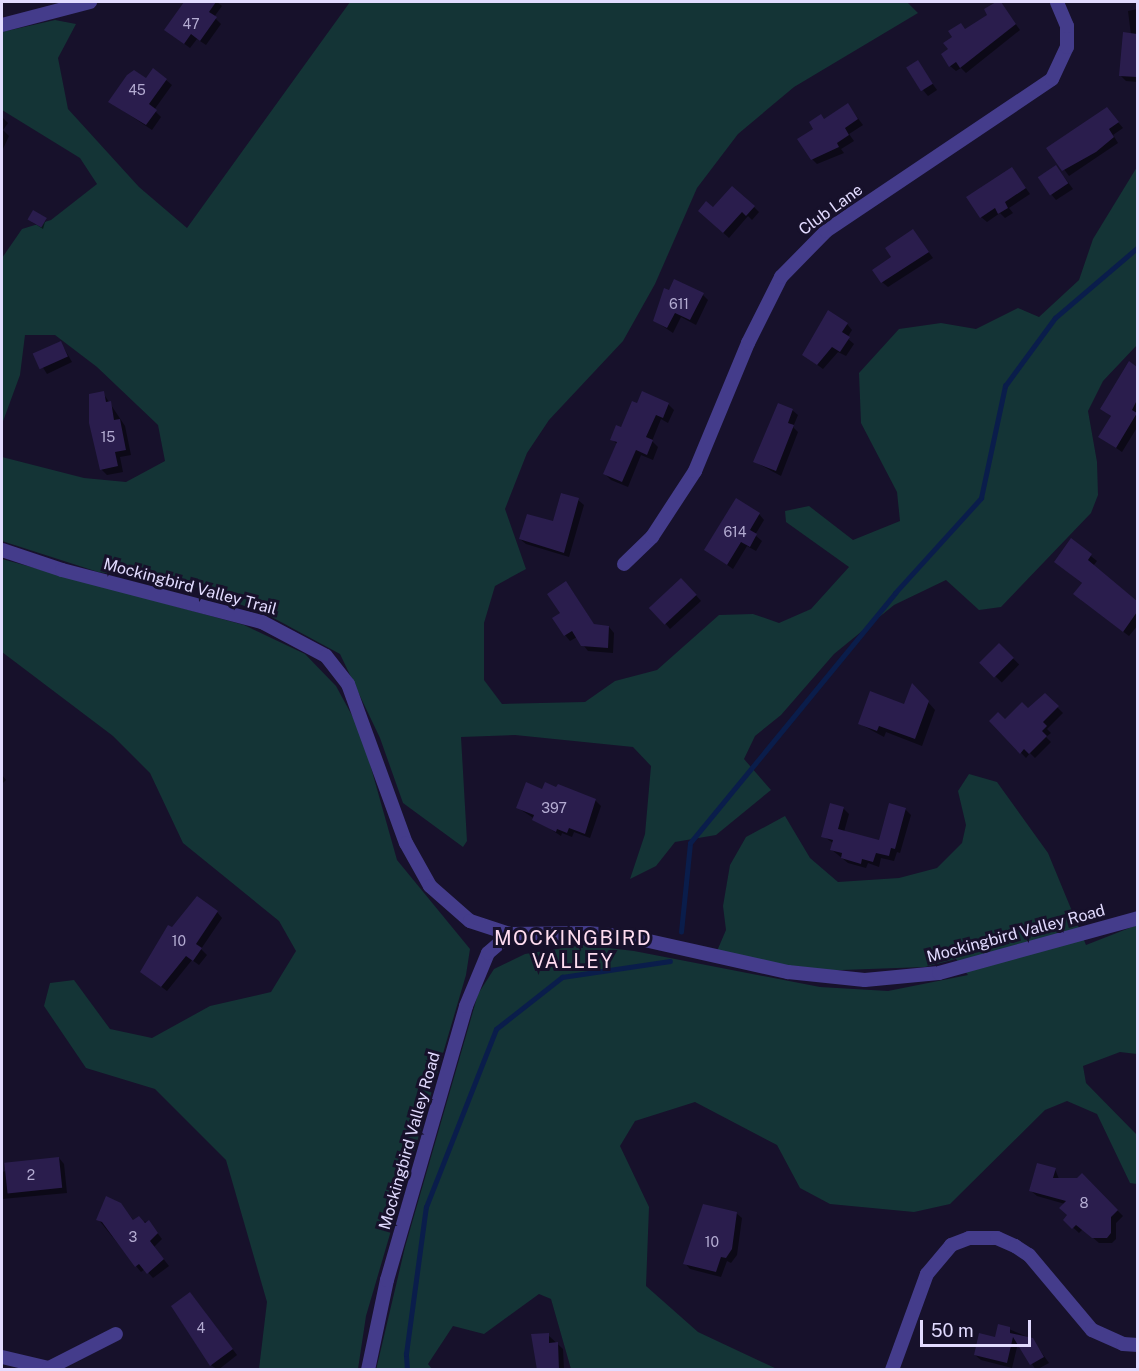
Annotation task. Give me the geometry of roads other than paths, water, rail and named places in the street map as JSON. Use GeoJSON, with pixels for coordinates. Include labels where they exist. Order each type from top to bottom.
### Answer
{"type":"FeatureCollection","features":[{"type":"Feature","properties":{"kind":"street"},"geometry":{"type":"LineString","coordinates":[[2,25],[90,2]]}},
{"type":"Feature","properties":{"kind":"street","name":"Club Lane"},"geometry":{"type":"LineString","coordinates":[[624,564],[652,537],[695,471],[748,343],[781,277],[826,231],[1052,79],[1067,47],[1066,26],[1057,2]]}},
{"type":"Feature","properties":{"kind":"street","name":"Mockingbird Valley Trail"},"geometry":{"type":"LineString","coordinates":[[2,550],[62,570],[261,622],[310,645],[333,664],[348,684],[399,824]]}},
{"type":"Feature","properties":{"kind":"street","name":"Mockingbird Valley Road"},"geometry":{"type":"LineString","coordinates":[[399,824],[413,859],[447,904],[484,928],[510,934],[588,933],[631,937],[788,972],[865,980],[939,973],[1137,918]]}},
{"type":"Feature","properties":{"kind":"street","name":"Mockingbird Valley Road"},"geometry":{"type":"LineString","coordinates":[[368,1370],[387,1280],[466,1006],[488,953],[510,934]]}},
{"type":"Feature","properties":{"kind":"street"},"geometry":{"type":"LineString","coordinates":[[892,1370],[927,1274],[951,1245],[969,1238],[997,1238],[1015,1246],[1041,1268],[1089,1327],[1102,1337],[1137,1345]]}},
{"type":"Feature","properties":{"kind":"street"},"geometry":{"type":"LineString","coordinates":[[2,1357],[49,1368],[116,1334]]}},
{"type":"Feature","properties":{"kind":"waterway"},"geometry":{"type":"LineString","coordinates":[[681,932],[690,843],[895,593],[981,498],[1005,386],[1055,318],[1138,247]]}},
{"type":"Feature","properties":{"kind":"waterway"},"geometry":{"type":"LineString","coordinates":[[407,1370],[406,1354],[426,1207],[496,1029],[562,977],[670,961]]}},
{"type":"Feature","properties":{"kind":"district","name":"MOCKINGBIRD VALLEY"},"geometry":{"type":"Point","coordinates":[573,950]}}]}
